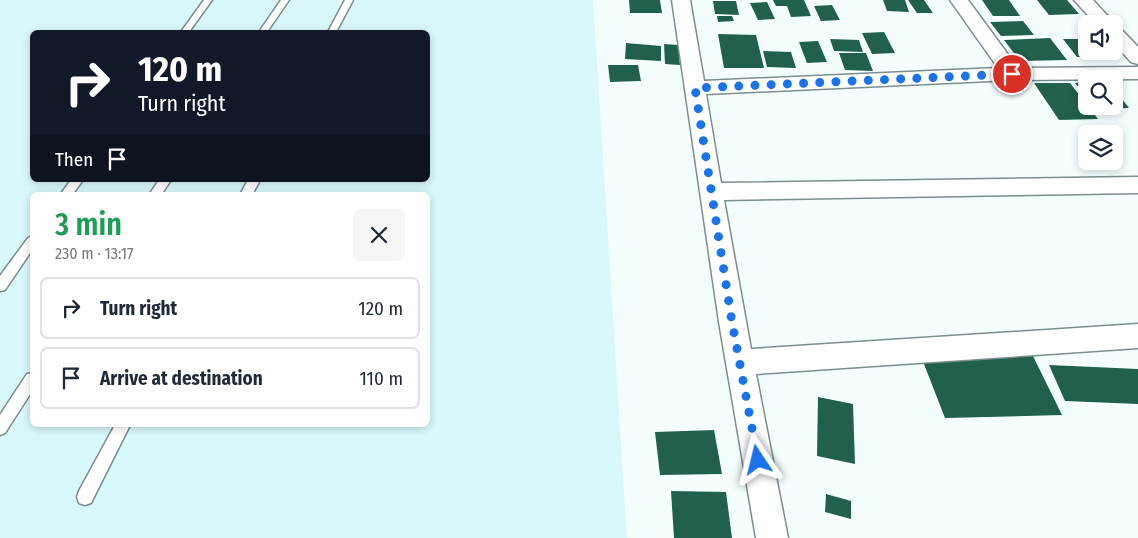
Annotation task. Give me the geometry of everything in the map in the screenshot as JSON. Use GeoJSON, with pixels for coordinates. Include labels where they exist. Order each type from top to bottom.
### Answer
{"type":"FeatureCollection","features":[{"type":"Feature","properties":{"kind":"street"},"geometry":{"type":"LineString","coordinates":[[681,0],[732,322],[741,362],[772,538]]}},
{"type":"Feature","properties":{"kind":"street"},"geometry":{"type":"LineString","coordinates":[[958,0],[1012,74]]}},
{"type":"Feature","properties":{"kind":"street"},"geometry":{"type":"LineString","coordinates":[[1083,0],[1097,15]]}},
{"type":"Feature","properties":{"kind":"street"},"geometry":{"type":"LineString","coordinates":[[1123,42],[1138,58]]}},
{"type":"Feature","properties":{"kind":"street"},"geometry":{"type":"LineString","coordinates":[[695,88],[1012,74],[1138,73]]}},
{"type":"Feature","properties":{"kind":"street"},"geometry":{"type":"LineString","coordinates":[[712,192],[1138,185]]}},
{"type":"Feature","properties":{"kind":"street"},"geometry":{"type":"LineString","coordinates":[[741,362],[1138,336]]}},
{"type":"Feature","properties":{"kind":"lane"},"geometry":{"type":"LineString","coordinates":[[186,30],[208,0]]}},
{"type":"Feature","properties":{"kind":"lane"},"geometry":{"type":"LineString","coordinates":[[264,30],[285,0]]}},
{"type":"Feature","properties":{"kind":"lane"},"geometry":{"type":"LineString","coordinates":[[333,30],[349,0]]}},
{"type":"Feature","properties":{"kind":"lane"},"geometry":{"type":"LineString","coordinates":[[0,286],[30,244]]}},
{"type":"Feature","properties":{"kind":"lane"},"geometry":{"type":"LineString","coordinates":[[0,428],[30,382]]}},
{"type":"Feature","properties":{"kind":"lane"},"geometry":{"type":"LineString","coordinates":[[85,497],[122,427]]}},
{"type":"Feature","properties":{"kind":"shaded area"},"geometry":{"type":"Polygon","coordinates":[[[0,0],[593,0],[627,538],[0,538],[0,0]]]}},
{"type":"Feature","properties":{"kind":"building"},"geometry":{"type":"Polygon","coordinates":[[[629,0],[660,0],[662,13],[630,13],[629,0]]]}},
{"type":"Feature","properties":{"kind":"building"},"geometry":{"type":"Polygon","coordinates":[[[773,0],[804,0],[811,16],[791,17],[787,6],[776,6],[773,0]]]}},
{"type":"Feature","properties":{"kind":"building"},"geometry":{"type":"Polygon","coordinates":[[[883,0],[905,0],[909,12],[887,11],[883,0]]]}},
{"type":"Feature","properties":{"kind":"building"},"geometry":{"type":"Polygon","coordinates":[[[908,0],[924,0],[933,13],[917,13],[908,0]]]}},
{"type":"Feature","properties":{"kind":"building"},"geometry":{"type":"Polygon","coordinates":[[[982,0],[1009,0],[1020,16],[993,16],[982,0]]]}},
{"type":"Feature","properties":{"kind":"building"},"geometry":{"type":"Polygon","coordinates":[[[1037,0],[1067,0],[1079,14],[1049,15],[1037,0]]]}},
{"type":"Feature","properties":{"kind":"building"},"geometry":{"type":"Polygon","coordinates":[[[713,1],[736,1],[739,15],[715,14],[713,1]]]}},
{"type":"Feature","properties":{"kind":"building"},"geometry":{"type":"Polygon","coordinates":[[[767,2],[775,19],[758,20],[750,3],[767,2]]]}},
{"type":"Feature","properties":{"kind":"building"},"geometry":{"type":"Polygon","coordinates":[[[832,5],[840,20],[821,21],[814,6],[832,5]]]}},
{"type":"Feature","properties":{"kind":"building"},"geometry":{"type":"Polygon","coordinates":[[[717,16],[732,16],[734,21],[718,22],[717,16]]]}},
{"type":"Feature","properties":{"kind":"building"},"geometry":{"type":"Polygon","coordinates":[[[1023,21],[1034,35],[1001,36],[990,22],[1023,21]]]}},
{"type":"Feature","properties":{"kind":"building"},"geometry":{"type":"Polygon","coordinates":[[[884,32],[895,53],[872,54],[862,33],[884,32]]]}},
{"type":"Feature","properties":{"kind":"building"},"geometry":{"type":"Polygon","coordinates":[[[718,34],[756,35],[764,68],[724,68],[718,34]]]}},
{"type":"Feature","properties":{"kind":"building"},"geometry":{"type":"Polygon","coordinates":[[[1050,38],[1067,60],[1020,61],[1004,40],[1050,38]]]}},
{"type":"Feature","properties":{"kind":"building"},"geometry":{"type":"Polygon","coordinates":[[[830,39],[859,40],[863,52],[834,51],[830,39]]]}},
{"type":"Feature","properties":{"kind":"building"},"geometry":{"type":"Polygon","coordinates":[[[1063,39],[1078,39],[1077,57],[1063,39]]]}},
{"type":"Feature","properties":{"kind":"building"},"geometry":{"type":"Polygon","coordinates":[[[818,41],[827,62],[807,63],[799,42],[818,41]]]}},
{"type":"Feature","properties":{"kind":"building"},"geometry":{"type":"Polygon","coordinates":[[[626,43],[661,46],[661,61],[625,59],[626,43]]]}},
{"type":"Feature","properties":{"kind":"building"},"geometry":{"type":"Polygon","coordinates":[[[664,44],[678,45],[680,65],[665,64],[664,44]]]}},
{"type":"Feature","properties":{"kind":"building"},"geometry":{"type":"Polygon","coordinates":[[[763,51],[791,52],[796,68],[767,67],[763,51]]]}},
{"type":"Feature","properties":{"kind":"building"},"geometry":{"type":"Polygon","coordinates":[[[839,53],[866,53],[873,71],[845,70],[839,53]]]}},
{"type":"Feature","properties":{"kind":"building"},"geometry":{"type":"Polygon","coordinates":[[[608,65],[638,65],[641,81],[610,82],[608,65]]]}},
{"type":"Feature","properties":{"kind":"building"},"geometry":{"type":"Polygon","coordinates":[[[1034,83],[1070,83],[1078,93],[1078,115],[1095,115],[1098,119],[1059,120],[1034,83]]]}},
{"type":"Feature","properties":{"kind":"building"},"geometry":{"type":"Polygon","coordinates":[[[1123,100],[1129,108],[1123,108],[1123,100]]]}},
{"type":"Feature","properties":{"kind":"building"},"geometry":{"type":"Polygon","coordinates":[[[1033,356],[1062,415],[945,418],[922,359],[1033,356]]]}},
{"type":"Feature","properties":{"kind":"building"},"geometry":{"type":"Polygon","coordinates":[[[1049,365],[1138,369],[1138,404],[1065,401],[1049,365]]]}},
{"type":"Feature","properties":{"kind":"building"},"geometry":{"type":"Polygon","coordinates":[[[818,397],[853,404],[855,464],[817,456],[818,397]]]}},
{"type":"Feature","properties":{"kind":"building"},"geometry":{"type":"Polygon","coordinates":[[[714,430],[722,474],[660,475],[655,432],[714,430]]]}},
{"type":"Feature","properties":{"kind":"building"},"geometry":{"type":"Polygon","coordinates":[[[671,491],[726,492],[732,538],[674,538],[671,491]]]}},
{"type":"Feature","properties":{"kind":"building"},"geometry":{"type":"Polygon","coordinates":[[[826,494],[851,501],[851,519],[825,512],[826,494]]]}},
{"type":"Feature","properties":{"kind":"route"},"geometry":{"type":"LineString","coordinates":[[758,460],[732,322],[695,88],[1012,74]]}}]}
